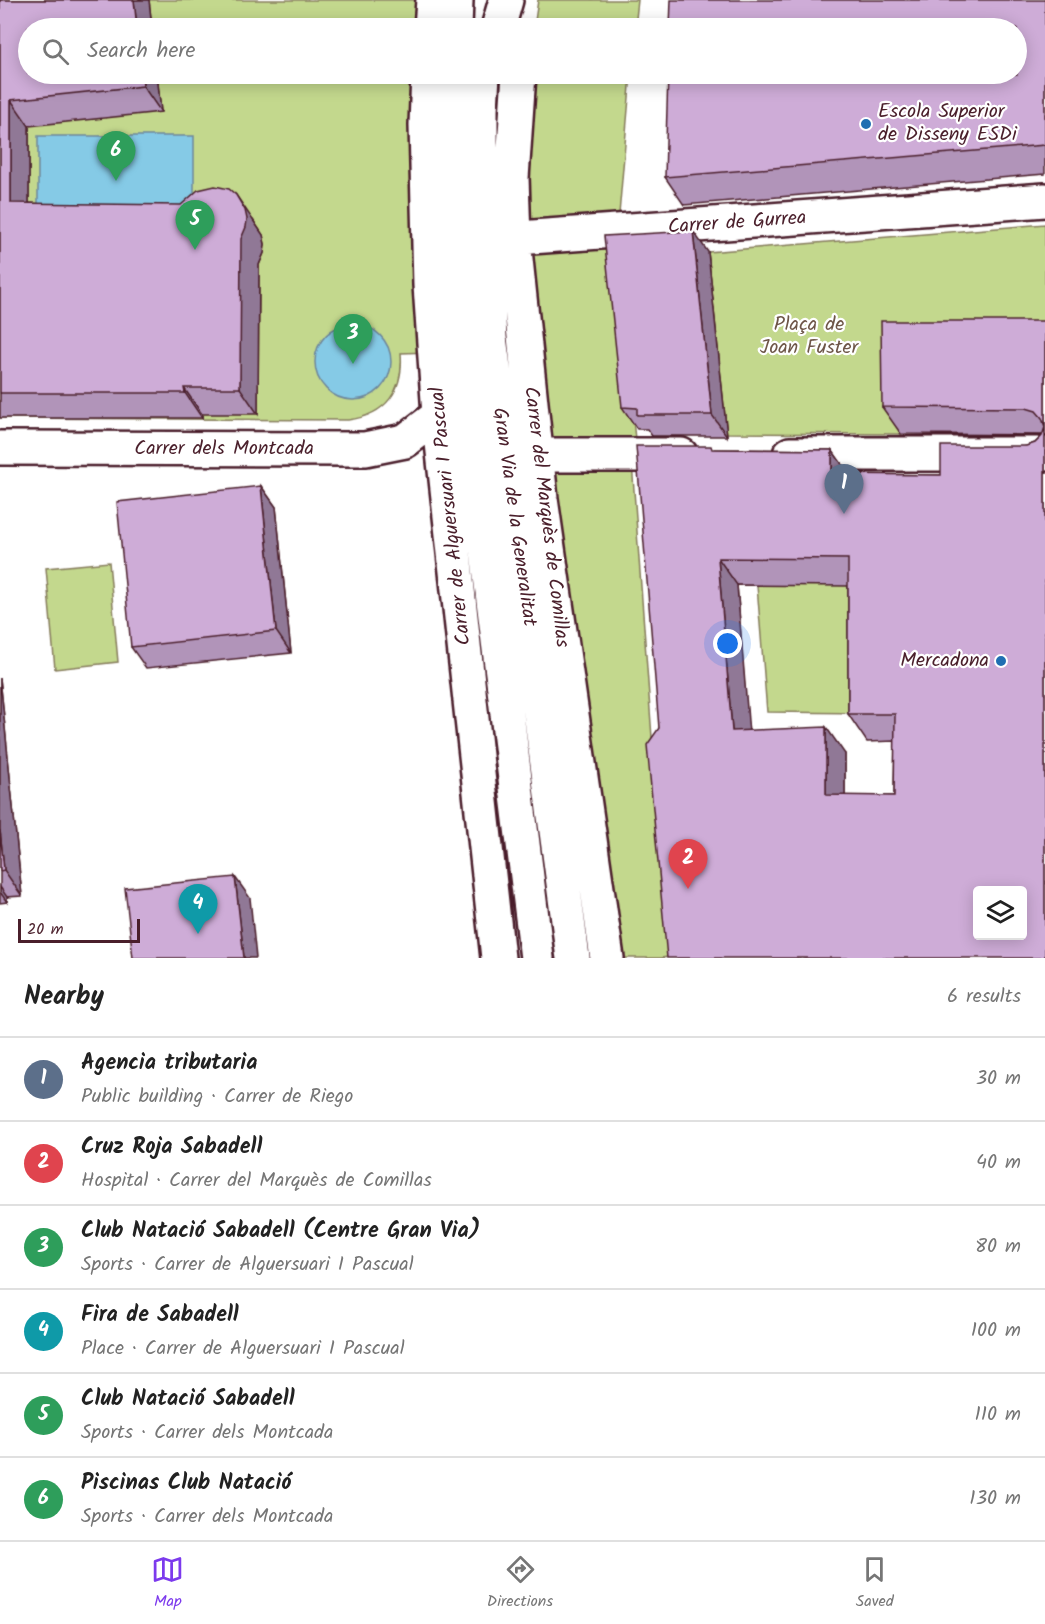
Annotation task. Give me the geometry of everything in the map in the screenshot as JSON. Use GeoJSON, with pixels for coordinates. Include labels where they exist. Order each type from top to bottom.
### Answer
{"type":"FeatureCollection","features":[{"type":"Feature","properties":{"kind":"street"},"geometry":{"type":"LineString","coordinates":[[432,18],[433,0]]}},
{"type":"Feature","properties":{"kind":"street"},"geometry":{"type":"LineString","coordinates":[[455,18],[456,0]]}},
{"type":"Feature","properties":{"kind":"street"},"geometry":{"type":"LineString","coordinates":[[487,18],[488,0]]}},
{"type":"Feature","properties":{"kind":"street"},"geometry":{"type":"LineString","coordinates":[[501,18],[506,0]]}},
{"type":"Feature","properties":{"kind":"street"},"geometry":{"type":"LineString","coordinates":[[523,18],[526,0]]}},
{"type":"Feature","properties":{"kind":"street","name":"Carrer de Alguersuari I Pascual"},"geometry":{"type":"LineString","coordinates":[[428,84],[426,125],[470,241],[430,285],[454,413],[446,464],[498,958]]}},
{"type":"Feature","properties":{"kind":"street"},"geometry":{"type":"LineString","coordinates":[[470,241],[477,84]]}},
{"type":"Feature","properties":{"kind":"street","name":"Gran Via de la Generalitat"},"geometry":{"type":"LineString","coordinates":[[477,84],[450,145],[490,338],[573,958]]}},
{"type":"Feature","properties":{"kind":"street","name":"Carrer del Marquès de Comillas"},"geometry":{"type":"LineString","coordinates":[[518,84],[512,178],[470,241],[536,455],[607,958]]}},
{"type":"Feature","properties":{"kind":"street","name":"Carrer de Gurrea"},"geometry":{"type":"LineString","coordinates":[[470,241],[1045,200]]}},
{"type":"Feature","properties":{"kind":"street","name":"Gran Via de la Generalitat"},"geometry":{"type":"LineString","coordinates":[[454,413],[537,958]]}},
{"type":"Feature","properties":{"kind":"street","name":"Carrer dels Montcada"},"geometry":{"type":"LineString","coordinates":[[0,448],[365,449],[405,441],[454,413]]}},
{"type":"Feature","properties":{"kind":"street"},"geometry":{"type":"LineString","coordinates":[[536,455],[711,454]]}},
{"type":"Feature","properties":{"kind":"street"},"geometry":{"type":"LineString","coordinates":[[759,454],[1045,454]]}},
{"type":"Feature","properties":{"kind":"green space"},"geometry":{"type":"Polygon","coordinates":[[[0,0],[430,0],[429,18],[18,18],[18,84],[425,84],[430,352],[401,353],[399,379],[390,399],[373,413],[348,420],[0,418],[0,0]]]}},
{"type":"Feature","properties":{"kind":"green space"},"geometry":{"type":"Polygon","coordinates":[[[538,0],[638,0],[636,18],[535,18],[538,0]]]}},
{"type":"Feature","properties":{"kind":"green space"},"geometry":{"type":"Polygon","coordinates":[[[529,84],[630,84],[619,214],[531,222],[529,84]]]}},
{"type":"Feature","properties":{"kind":"green space","name":"Plaça de Joan Fuster"},"geometry":{"type":"Polygon","coordinates":[[[1045,224],[1045,349],[901,434],[726,433],[708,252],[1045,224]]]}},
{"type":"Feature","properties":{"kind":"green space"},"geometry":{"type":"Polygon","coordinates":[[[613,236],[636,448],[539,449],[520,243],[613,236]]]}},
{"type":"Feature","properties":{"kind":"green space"},"geometry":{"type":"Polygon","coordinates":[[[632,463],[668,957],[661,958],[607,958],[546,465],[632,463]]]}},
{"type":"Feature","properties":{"kind":"green space"},"geometry":{"type":"Polygon","coordinates":[[[755,560],[868,586],[867,713],[767,712],[755,560]]]}},
{"type":"Feature","properties":{"kind":"green space"},"geometry":{"type":"Polygon","coordinates":[[[109,562],[118,662],[55,669],[46,568],[109,562]]]}},
{"type":"Feature","properties":{"kind":"water"},"geometry":{"type":"Polygon","coordinates":[[[38,136],[194,136],[194,227],[38,225],[38,136]]]}},
{"type":"Feature","properties":{"kind":"water"},"geometry":{"type":"Polygon","coordinates":[[[353,324],[367,327],[380,335],[388,348],[391,362],[388,376],[380,389],[367,397],[353,400],[339,397],[326,389],[318,376],[315,362],[318,348],[326,335],[339,327],[353,324]]]}},
{"type":"Feature","properties":{"kind":"building"},"geometry":{"type":"Polygon","coordinates":[[[0,0],[134,0],[136,18],[18,18],[18,84],[143,84],[143,86],[11,100],[11,203],[181,205],[198,190],[215,186],[229,189],[236,195],[245,210],[247,219],[241,239],[240,388],[184,388],[185,393],[0,393],[0,0]]]}},
{"type":"Feature","properties":{"kind":"building","name":"Escola Superior de Disseny ESDi"},"geometry":{"type":"Polygon","coordinates":[[[671,0],[1045,0],[1045,145],[665,177],[668,84],[1027,84],[1027,18],[670,18],[671,0]]]}},
{"type":"Feature","properties":{"kind":"building"},"geometry":{"type":"Polygon","coordinates":[[[693,231],[712,415],[637,415],[637,408],[622,407],[604,236],[693,231]]]}},
{"type":"Feature","properties":{"kind":"building"},"geometry":{"type":"Polygon","coordinates":[[[881,321],[1045,321],[1045,427],[1036,411],[1026,408],[882,407],[881,321]]]}},
{"type":"Feature","properties":{"kind":"building"},"geometry":{"type":"Polygon","coordinates":[[[1045,427],[1045,958],[667,958],[647,745],[659,728],[636,446],[832,450],[832,474],[941,475],[941,446],[1026,446],[1035,443],[1042,436],[1045,427]],[[718,558],[732,731],[826,727],[826,795],[894,796],[895,714],[848,714],[848,559],[718,558]]]}},
{"type":"Feature","properties":{"kind":"building"},"geometry":{"type":"Polygon","coordinates":[[[261,486],[276,631],[131,647],[117,502],[261,486]]]}},
{"type":"Feature","properties":{"kind":"building"},"geometry":{"type":"Polygon","coordinates":[[[0,830],[4,870],[0,871],[0,830]]]}},
{"type":"Feature","properties":{"kind":"building"},"geometry":{"type":"Polygon","coordinates":[[[235,877],[244,958],[133,958],[125,888],[235,877]]]}},
{"type":"Feature","properties":{"kind":"place","name":"Escola Superior de Disseny ESDi"},"geometry":{"type":"Point","coordinates":[866,124]}},
{"type":"Feature","properties":{"kind":"place","name":"Piscinas Club Natació"},"geometry":{"type":"Point","coordinates":[116,181]}},
{"type":"Feature","properties":{"kind":"place","name":"Club Natació Sabadell"},"geometry":{"type":"Point","coordinates":[195,250]}},
{"type":"Feature","properties":{"kind":"place","name":"Club Natació Sabadell (Centre Gran Via)"},"geometry":{"type":"Point","coordinates":[353,364]}},
{"type":"Feature","properties":{"kind":"place","name":"Agencia tributaria"},"geometry":{"type":"Point","coordinates":[844,514]}},
{"type":"Feature","properties":{"kind":"place","name":"Mercadona"},"geometry":{"type":"Point","coordinates":[1001,661]}},
{"type":"Feature","properties":{"kind":"place","name":"Cruz Roja Sabadell"},"geometry":{"type":"Point","coordinates":[688,889]}},
{"type":"Feature","properties":{"kind":"place","name":"Fira de Sabadell"},"geometry":{"type":"Point","coordinates":[198,934]}}]}
